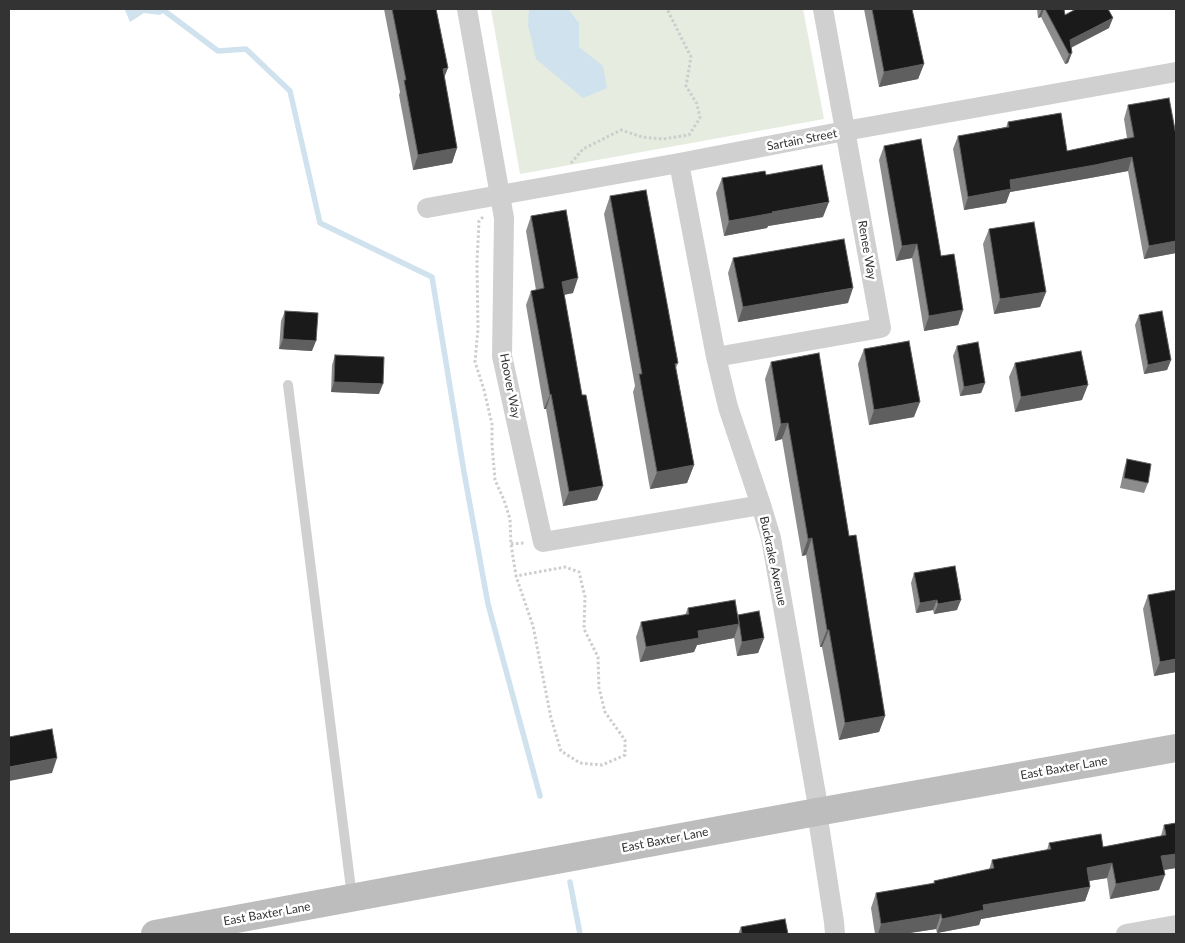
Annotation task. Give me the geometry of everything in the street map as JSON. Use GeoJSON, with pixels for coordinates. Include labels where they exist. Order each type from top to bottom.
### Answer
{"type":"FeatureCollection","features":[{"type":"Feature","properties":{"kind":"main road","name":"East Baxter Lane"},"geometry":{"type":"LineString","coordinates":[[155,934],[1176,748]]}},
{"type":"Feature","properties":{"kind":"street","name":"Hoover Way"},"geometry":{"type":"LineString","coordinates":[[467,9],[504,218],[502,356],[542,542],[761,505]]}},
{"type":"Feature","properties":{"kind":"street","name":"Renee Way"},"geometry":{"type":"LineString","coordinates":[[716,357],[881,328],[822,9]]}},
{"type":"Feature","properties":{"kind":"street","name":"Sartain Street"},"geometry":{"type":"LineString","coordinates":[[427,208],[1176,72]]}},
{"type":"Feature","properties":{"kind":"street","name":"Buckrake Avenue"},"geometry":{"type":"LineString","coordinates":[[679,163],[716,357],[728,407],[771,538],[818,806],[817,812],[835,934]]}},
{"type":"Feature","properties":{"kind":"street"},"geometry":{"type":"LineString","coordinates":[[1126,934],[1176,924]]}},
{"type":"Feature","properties":{"kind":"lane"},"geometry":{"type":"LineString","coordinates":[[288,385],[352,898]]}},
{"type":"Feature","properties":{"kind":"path"},"geometry":{"type":"LineString","coordinates":[[569,165],[583,149],[621,130],[642,137],[663,139],[688,135],[700,118],[697,104],[686,86],[691,57],[667,9]]}},
{"type":"Feature","properties":{"kind":"shaded area"},"geometry":{"type":"Polygon","coordinates":[[[491,9],[803,9],[824,119],[520,174],[491,9]]]}},
{"type":"Feature","properties":{"kind":"water"},"geometry":{"type":"Polygon","coordinates":[[[125,9],[168,9],[160,15],[144,13],[130,22],[125,9]]]}},
{"type":"Feature","properties":{"kind":"water"},"geometry":{"type":"Polygon","coordinates":[[[529,9],[568,9],[579,23],[579,47],[603,66],[607,88],[583,98],[536,59],[528,25],[529,9]]]}},
{"type":"Feature","properties":{"kind":"building"},"geometry":{"type":"Polygon","coordinates":[[[392,9],[436,9],[448,68],[443,69],[457,148],[418,155],[392,9]]]}},
{"type":"Feature","properties":{"kind":"building"},"geometry":{"type":"Polygon","coordinates":[[[872,9],[912,9],[924,64],[884,72],[872,9]]]}},
{"type":"Feature","properties":{"kind":"building"},"geometry":{"type":"Polygon","coordinates":[[[1045,9],[1064,9],[1065,15],[1076,9],[1108,9],[1113,18],[1070,40],[1072,53],[1069,54],[1045,9]]]}},
{"type":"Feature","properties":{"kind":"building"},"geometry":{"type":"Polygon","coordinates":[[[1169,98],[1176,135],[1176,241],[1149,246],[1132,157],[1010,180],[1011,189],[968,197],[958,136],[1009,127],[1008,122],[1061,113],[1067,151],[1134,137],[1128,105],[1169,98]]]}},
{"type":"Feature","properties":{"kind":"building"},"geometry":{"type":"Polygon","coordinates":[[[921,139],[941,256],[954,254],[963,310],[929,316],[917,244],[902,246],[884,146],[921,139]]]}},
{"type":"Feature","properties":{"kind":"building"},"geometry":{"type":"Polygon","coordinates":[[[822,165],[829,202],[729,221],[722,178],[765,171],[766,175],[822,165]]]}},
{"type":"Feature","properties":{"kind":"building"},"geometry":{"type":"Polygon","coordinates":[[[646,190],[678,363],[675,364],[694,465],[657,472],[639,374],[642,374],[610,196],[646,190]]]}},
{"type":"Feature","properties":{"kind":"building"},"geometry":{"type":"Polygon","coordinates":[[[566,210],[578,278],[562,282],[582,395],[586,395],[603,486],[569,492],[531,291],[544,288],[531,216],[566,210]]]}},
{"type":"Feature","properties":{"kind":"building"},"geometry":{"type":"Polygon","coordinates":[[[1034,222],[1046,292],[1000,299],[989,229],[1034,222]]]}},
{"type":"Feature","properties":{"kind":"building"},"geometry":{"type":"Polygon","coordinates":[[[844,239],[853,288],[743,307],[733,258],[844,239]]]}},
{"type":"Feature","properties":{"kind":"building"},"geometry":{"type":"Polygon","coordinates":[[[285,311],[318,313],[316,341],[283,339],[285,311]]]}},
{"type":"Feature","properties":{"kind":"building"},"geometry":{"type":"Polygon","coordinates":[[[1162,311],[1171,360],[1148,365],[1139,315],[1162,311]]]}},
{"type":"Feature","properties":{"kind":"building"},"geometry":{"type":"Polygon","coordinates":[[[909,341],[920,402],[874,410],[864,349],[909,341]]]}},
{"type":"Feature","properties":{"kind":"building"},"geometry":{"type":"Polygon","coordinates":[[[978,342],[985,383],[964,387],[957,346],[978,342]]]}},
{"type":"Feature","properties":{"kind":"building"},"geometry":{"type":"Polygon","coordinates":[[[1081,351],[1088,385],[1021,397],[1015,363],[1081,351]]]}},
{"type":"Feature","properties":{"kind":"building"},"geometry":{"type":"Polygon","coordinates":[[[819,353],[849,536],[856,535],[885,716],[845,723],[812,538],[808,539],[788,423],[781,424],[771,362],[819,353]]]}},
{"type":"Feature","properties":{"kind":"building"},"geometry":{"type":"Polygon","coordinates":[[[335,355],[384,357],[383,384],[334,382],[335,355]]]}},
{"type":"Feature","properties":{"kind":"building"},"geometry":{"type":"Polygon","coordinates":[[[1127,459],[1151,464],[1148,483],[1124,478],[1127,459]]]}},
{"type":"Feature","properties":{"kind":"building"},"geometry":{"type":"Polygon","coordinates":[[[955,566],[961,600],[938,604],[937,600],[920,603],[914,573],[955,566]]]}},
{"type":"Feature","properties":{"kind":"building"},"geometry":{"type":"Polygon","coordinates":[[[1176,590],[1176,659],[1160,662],[1148,595],[1176,590]]]}},
{"type":"Feature","properties":{"kind":"building"},"geometry":{"type":"Polygon","coordinates":[[[735,600],[739,624],[698,631],[699,638],[646,647],[641,622],[689,614],[688,608],[735,600]]]}},
{"type":"Feature","properties":{"kind":"building"},"geometry":{"type":"Polygon","coordinates":[[[759,611],[764,638],[742,642],[738,615],[759,611]]]}},
{"type":"Feature","properties":{"kind":"building"},"geometry":{"type":"Polygon","coordinates":[[[52,729],[57,758],[9,767],[9,737],[52,729]]]}},
{"type":"Feature","properties":{"kind":"building"},"geometry":{"type":"Polygon","coordinates":[[[1176,823],[1176,854],[1161,856],[1165,875],[1116,884],[1112,863],[1087,868],[1090,887],[983,905],[984,910],[942,919],[941,914],[881,924],[876,893],[935,883],[934,881],[994,868],[992,860],[1051,849],[1049,843],[1101,834],[1103,847],[1166,835],[1164,825],[1176,823]]]}},
{"type":"Feature","properties":{"kind":"building"},"geometry":{"type":"Polygon","coordinates":[[[785,919],[788,934],[742,934],[741,927],[785,919]]]}},
{"type":"Feature","properties":{"kind":"waterway"},"geometry":{"type":"LineString","coordinates":[[162,9],[218,51],[246,49],[290,91],[320,223],[432,277],[488,604],[540,796]]}},
{"type":"Feature","properties":{"kind":"waterway"},"geometry":{"type":"LineString","coordinates":[[570,882],[580,934]]}}]}
